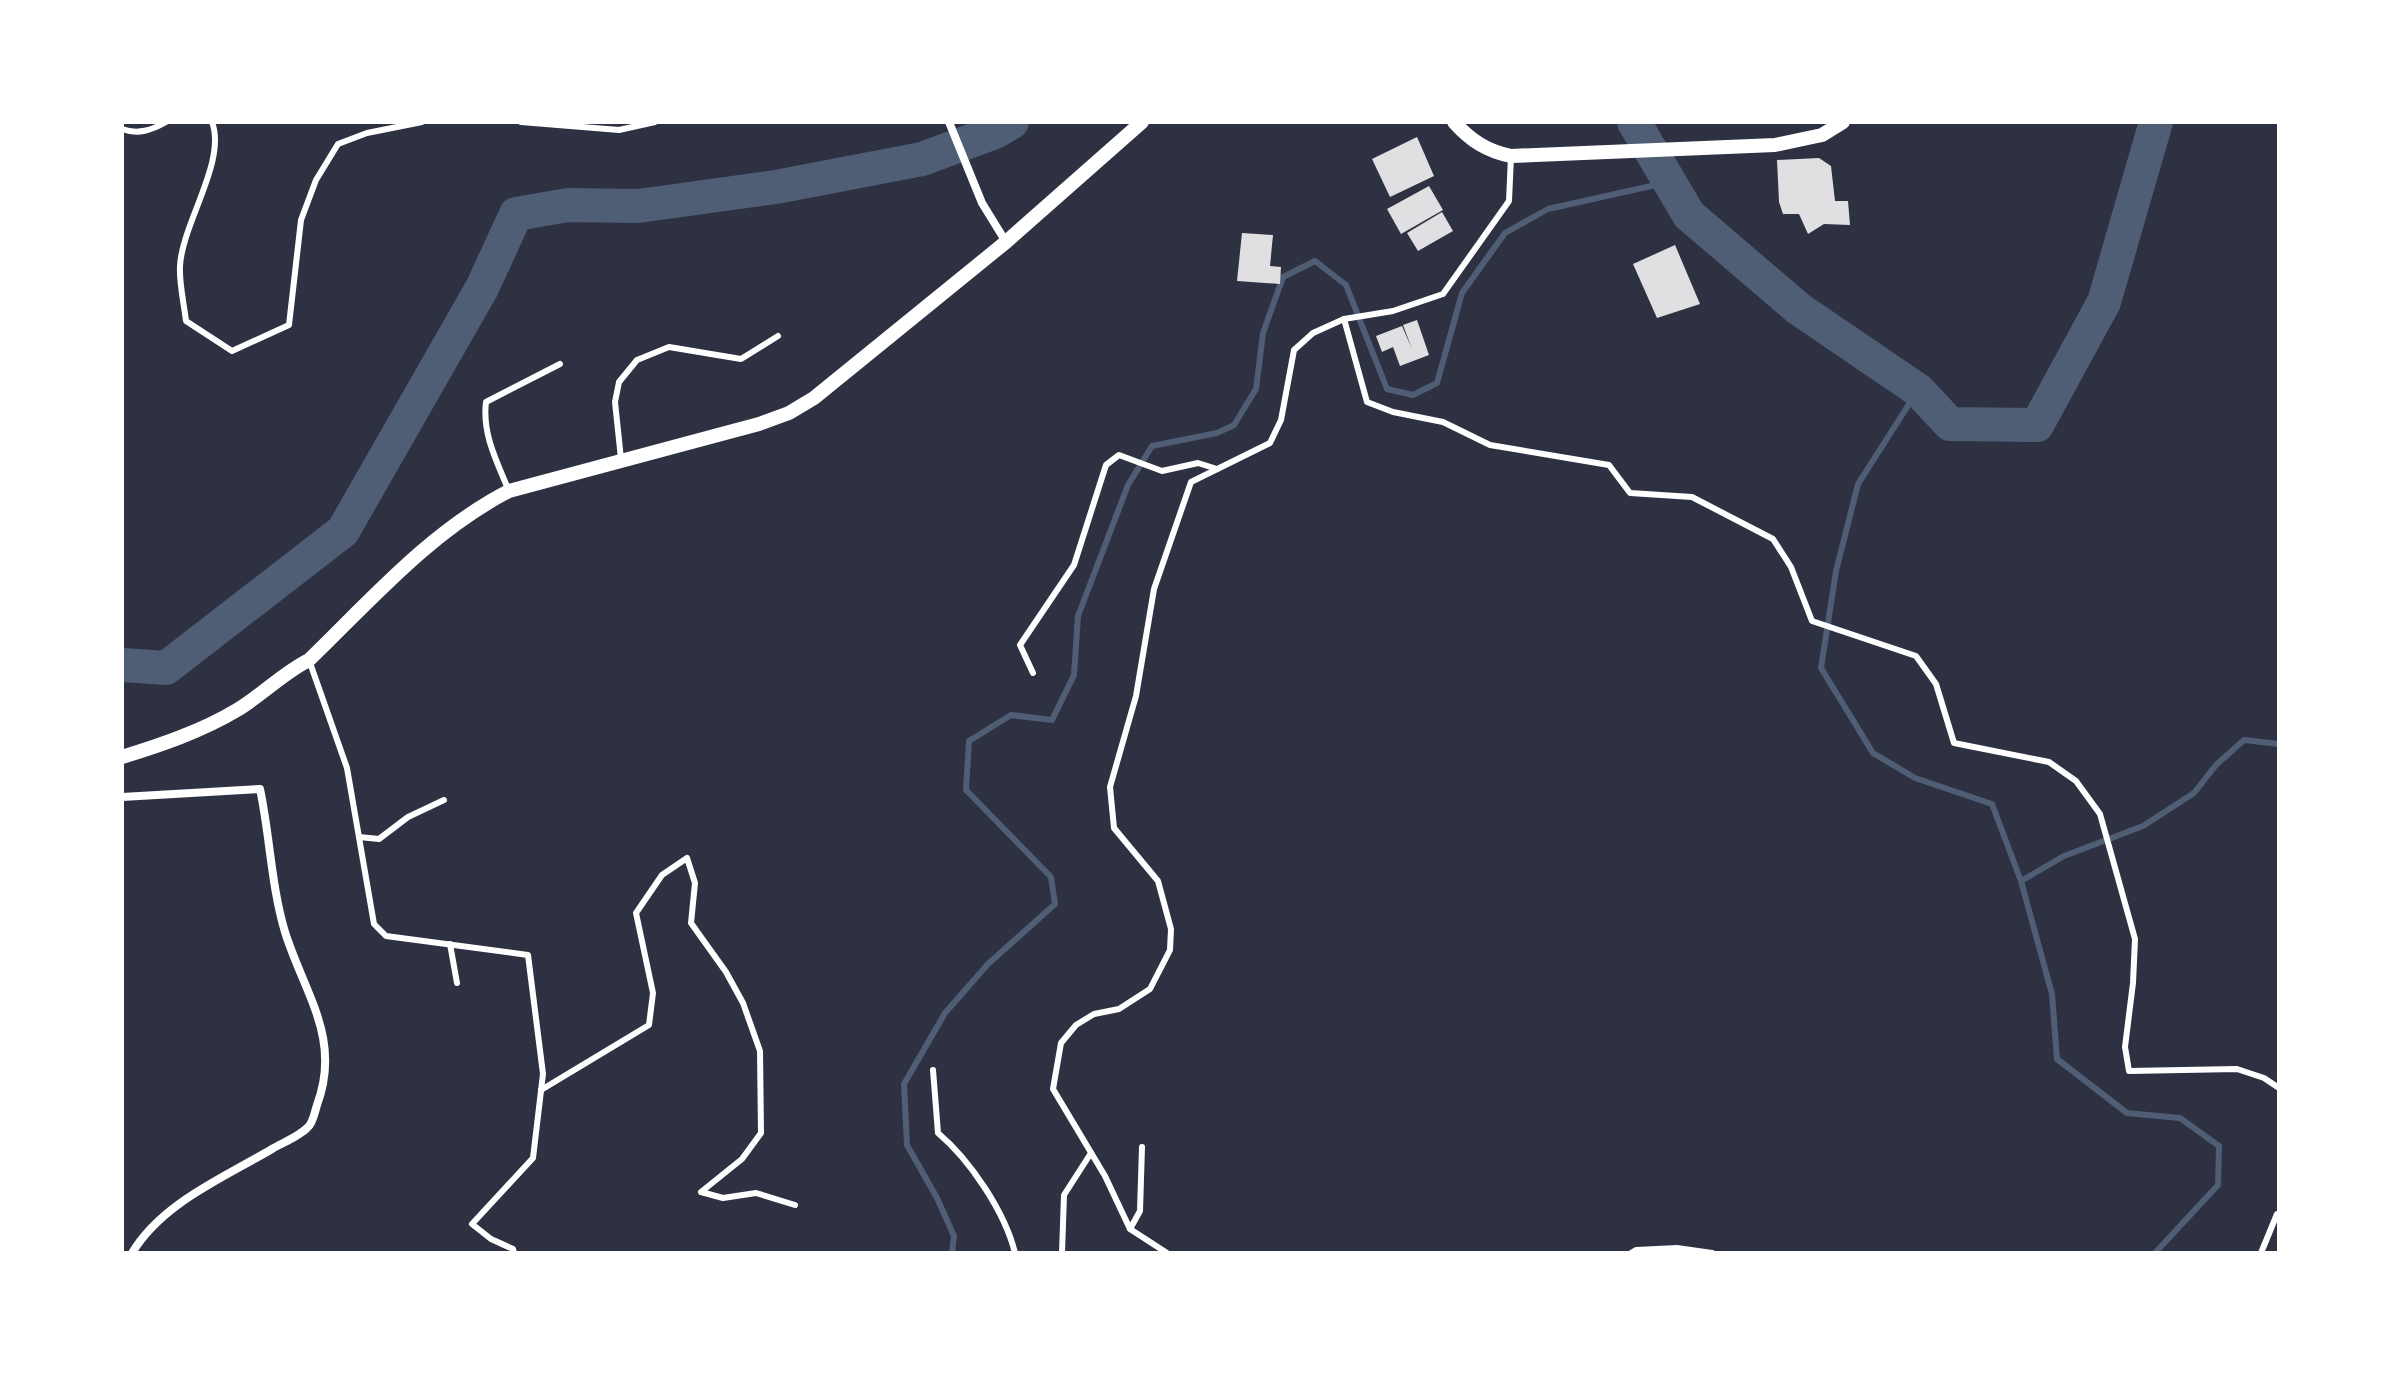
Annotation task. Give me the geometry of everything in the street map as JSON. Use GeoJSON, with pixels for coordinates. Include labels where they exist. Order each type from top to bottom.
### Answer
{"type":"FeatureCollection","features":[{"type":"Feature","properties":{"kind":"street"},"geometry":{"type":"LineString","coordinates":[[949,122],[982,203],[1006,242]]}},
{"type":"Feature","properties":{"kind":"street"},"geometry":{"type":"LineString","coordinates":[[122,757],[184,736],[236,711],[293,668],[309,660],[428,547],[478,507],[509,491],[759,424],[789,413],[814,398],[1006,242],[1142,122]]}},
{"type":"Feature","properties":{"kind":"street"},"geometry":{"type":"LineString","coordinates":[[1454,122],[1468,138],[1492,152],[1511,156],[1775,145],[1822,135],[1843,122]]}},
{"type":"Feature","properties":{"kind":"street"},"geometry":{"type":"LineString","coordinates":[[122,797],[260,789],[268,825],[275,890],[286,934],[305,979],[327,1053],[325,1083],[309,1127],[168,1213],[142,1237],[132,1253]]}},
{"type":"Feature","properties":{"kind":"lane"},"geometry":{"type":"LineString","coordinates":[[122,129],[131,133],[152,130],[166,122]]}},
{"type":"Feature","properties":{"kind":"lane"},"geometry":{"type":"LineString","coordinates":[[212,122],[212,165],[180,265],[186,321],[232,351],[289,325],[301,220],[316,180],[338,144],[367,133],[422,122]]}},
{"type":"Feature","properties":{"kind":"lane"},"geometry":{"type":"LineString","coordinates":[[521,122],[619,130],[655,122]]}},
{"type":"Feature","properties":{"kind":"lane"},"geometry":{"type":"LineString","coordinates":[[1167,1253],[1130,1229],[1091,1153],[1053,1089],[1061,1043],[1076,1025],[1094,1014],[1119,1009],[1150,989],[1170,950],[1171,929],[1158,881],[1114,828],[1110,787],[1136,696],[1154,589],[1191,482],[1270,443],[1281,420],[1294,350],[1313,333],[1344,319],[1393,311],[1443,294],[1509,201],[1511,156]]}},
{"type":"Feature","properties":{"kind":"lane"},"geometry":{"type":"LineString","coordinates":[[1344,319],[1367,402],[1393,412],[1443,422],[1490,445],[1609,465],[1630,493],[1692,497],[1773,539],[1791,567],[1812,621],[1916,656],[1936,684],[1954,743],[2049,762],[2076,781],[2100,814],[2135,939],[2125,1047],[2129,1071],[2237,1069],[2264,1078],[2279,1088]]}},
{"type":"Feature","properties":{"kind":"lane"},"geometry":{"type":"LineString","coordinates":[[621,459],[615,402],[619,382],[637,360],[669,347],[741,359],[778,336]]}},
{"type":"Feature","properties":{"kind":"lane"},"geometry":{"type":"LineString","coordinates":[[509,491],[489,441],[484,420],[486,402],[560,364]]}},
{"type":"Feature","properties":{"kind":"lane"},"geometry":{"type":"LineString","coordinates":[[1033,673],[1020,645],[1074,565],[1106,465],[1119,455],[1162,471],[1198,463],[1217,469]]}},
{"type":"Feature","properties":{"kind":"lane"},"geometry":{"type":"LineString","coordinates":[[309,660],[347,768],[374,924],[386,936],[528,955],[543,1074],[533,1158],[472,1224],[491,1239],[513,1249],[514,1253]]}},
{"type":"Feature","properties":{"kind":"lane"},"geometry":{"type":"LineString","coordinates":[[359,837],[379,839],[408,817],[444,800]]}},
{"type":"Feature","properties":{"kind":"lane"},"geometry":{"type":"LineString","coordinates":[[541,1090],[649,1025],[653,993],[636,913],[662,875],[687,858],[695,883],[691,923],[726,972],[743,1003],[760,1051],[761,1133],[742,1159],[701,1192],[723,1198],[756,1193],[795,1205]]}},
{"type":"Feature","properties":{"kind":"lane"},"geometry":{"type":"LineString","coordinates":[[450,944],[457,983]]}},
{"type":"Feature","properties":{"kind":"lane"},"geometry":{"type":"LineString","coordinates":[[933,1070],[938,1133],[959,1151],[1011,1236],[1015,1253]]}},
{"type":"Feature","properties":{"kind":"lane"},"geometry":{"type":"LineString","coordinates":[[1130,1229],[1140,1211],[1142,1147]]}},
{"type":"Feature","properties":{"kind":"lane"},"geometry":{"type":"LineString","coordinates":[[1062,1253],[1064,1195],[1091,1153]]}},
{"type":"Feature","properties":{"kind":"lane"},"geometry":{"type":"LineString","coordinates":[[2261,1253],[2278,1214]]}},
{"type":"Feature","properties":{"kind":"lane"},"geometry":{"type":"LineString","coordinates":[[1631,1253],[1636,1250],[1677,1248],[1712,1253]]}},
{"type":"Feature","properties":{"kind":"building"},"geometry":{"type":"Polygon","coordinates":[[[1417,137],[1434,176],[1390,197],[1372,159],[1417,137]]]}},
{"type":"Feature","properties":{"kind":"building"},"geometry":{"type":"Polygon","coordinates":[[[1819,158],[1831,166],[1835,201],[1848,201],[1850,225],[1824,224],[1808,234],[1799,214],[1783,214],[1779,202],[1777,160],[1819,158]]]}},
{"type":"Feature","properties":{"kind":"building"},"geometry":{"type":"Polygon","coordinates":[[[1429,186],[1443,210],[1401,234],[1387,209],[1429,186]]]}},
{"type":"Feature","properties":{"kind":"building"},"geometry":{"type":"Polygon","coordinates":[[[1442,212],[1453,231],[1418,251],[1407,233],[1442,212]]]}},
{"type":"Feature","properties":{"kind":"building"},"geometry":{"type":"Polygon","coordinates":[[[1242,233],[1273,235],[1270,266],[1281,267],[1280,284],[1237,281],[1242,233]]]}},
{"type":"Feature","properties":{"kind":"building"},"geometry":{"type":"Polygon","coordinates":[[[1675,245],[1700,304],[1657,318],[1633,264],[1675,245]]]}},
{"type":"Feature","properties":{"kind":"building"},"geometry":{"type":"Polygon","coordinates":[[[1417,320],[1429,355],[1400,366],[1393,347],[1382,352],[1376,336],[1402,326],[1412,349],[1403,325],[1417,320]]]}},
{"type":"Feature","properties":{"kind":"waterway"},"geometry":{"type":"LineString","coordinates":[[122,665],[166,668],[343,531],[482,288],[516,214],[568,205],[638,206],[776,187],[922,159],[995,132],[1012,122]]}},
{"type":"Feature","properties":{"kind":"waterway"},"geometry":{"type":"LineString","coordinates":[[1634,122],[1689,215],[1799,309],[1918,390],[1950,424],[2037,425],[2104,302],[2156,122]]}},
{"type":"Feature","properties":{"kind":"waterway"},"geometry":{"type":"LineString","coordinates":[[952,1253],[954,1236],[907,1145],[904,1084],[945,1013],[988,964],[1055,904],[1051,877],[966,790],[969,741],[1011,715],[1052,720],[1074,675],[1078,616],[1128,485],[1152,446],[1217,433],[1234,425],[1256,389],[1263,333],[1283,277],[1315,261],[1346,285],[1387,389],[1413,395],[1437,383],[1462,293],[1505,233],[1548,209],[1669,182]]}},
{"type":"Feature","properties":{"kind":"waterway"},"geometry":{"type":"LineString","coordinates":[[1918,390],[1858,484],[1836,571],[1821,668],[1873,753],[1915,778],[1992,804],[2021,881],[2052,994],[2057,1059],[2127,1113],[2180,1118],[2219,1146],[2218,1185],[2155,1253]]}},
{"type":"Feature","properties":{"kind":"waterway"},"geometry":{"type":"LineString","coordinates":[[2021,881],[2064,856],[2143,826],[2194,793],[2216,765],[2244,740],[2279,744]]}}]}
